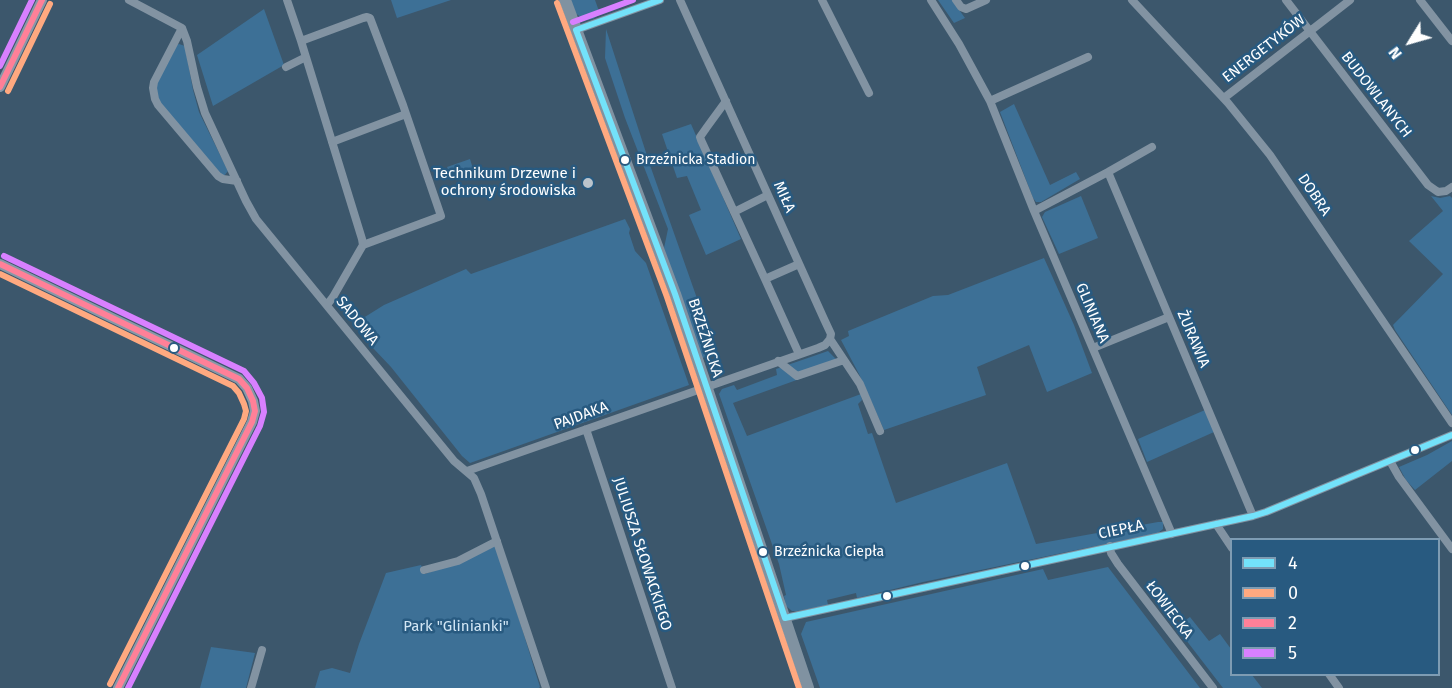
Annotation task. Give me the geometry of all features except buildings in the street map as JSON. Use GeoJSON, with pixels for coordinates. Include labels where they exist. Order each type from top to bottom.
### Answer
{"type":"FeatureCollection","features":[{"type":"Feature","properties":{"kind":"main road","name":"BRZEŹNICKA"},"geometry":{"type":"LineString","coordinates":[[565,0],[675,294],[808,688]]}},
{"type":"Feature","properties":{"kind":"street"},"geometry":{"type":"LineString","coordinates":[[0,87],[42,0]]}},
{"type":"Feature","properties":{"kind":"street"},"geometry":{"type":"LineString","coordinates":[[129,0],[182,28],[154,82],[155,99],[218,176],[237,181]]}},
{"type":"Feature","properties":{"kind":"street"},"geometry":{"type":"LineString","coordinates":[[287,0],[302,41],[363,245],[327,305]]}},
{"type":"Feature","properties":{"kind":"street"},"geometry":{"type":"LineString","coordinates":[[576,30],[660,0]]}},
{"type":"Feature","properties":{"kind":"street","name":"MIŁA"},"geometry":{"type":"LineString","coordinates":[[680,0],[831,334],[830,339],[860,384],[880,431]]}},
{"type":"Feature","properties":{"kind":"street"},"geometry":{"type":"LineString","coordinates":[[822,0],[869,93]]}},
{"type":"Feature","properties":{"kind":"street","name":"GLINIANA"},"geometry":{"type":"LineString","coordinates":[[931,0],[959,44],[990,101],[1034,211],[1172,534]]}},
{"type":"Feature","properties":{"kind":"street"},"geometry":{"type":"LineString","coordinates":[[956,0],[961,7],[966,9],[986,0]]}},
{"type":"Feature","properties":{"kind":"street","name":"DOBRA"},"geometry":{"type":"LineString","coordinates":[[1132,0],[1224,98],[1257,137],[1452,423]]}},
{"type":"Feature","properties":{"kind":"street","name":"BUDOWLANYCH"},"geometry":{"type":"LineString","coordinates":[[1286,0],[1428,185],[1438,192],[1452,187]]}},
{"type":"Feature","properties":{"kind":"street","name":"ENERGETYKÓW"},"geometry":{"type":"LineString","coordinates":[[1224,98],[1350,0]]}},
{"type":"Feature","properties":{"kind":"street"},"geometry":{"type":"LineString","coordinates":[[1420,0],[1452,41]]}},
{"type":"Feature","properties":{"kind":"street"},"geometry":{"type":"LineString","coordinates":[[302,41],[363,18],[370,18],[441,216],[363,245]]}},
{"type":"Feature","properties":{"kind":"street"},"geometry":{"type":"LineString","coordinates":[[1444,31],[1452,24]]}},
{"type":"Feature","properties":{"kind":"street","name":"SADOWA"},"geometry":{"type":"LineString","coordinates":[[182,28],[205,113],[256,219],[459,467],[474,478],[546,688]]}},
{"type":"Feature","properties":{"kind":"street"},"geometry":{"type":"LineString","coordinates":[[286,67],[306,57]]}},
{"type":"Feature","properties":{"kind":"street"},"geometry":{"type":"LineString","coordinates":[[990,101],[1088,57]]}},
{"type":"Feature","properties":{"kind":"street"},"geometry":{"type":"LineString","coordinates":[[726,101],[700,137],[799,354]]}},
{"type":"Feature","properties":{"kind":"street"},"geometry":{"type":"LineString","coordinates":[[332,142],[406,114]]}},
{"type":"Feature","properties":{"kind":"street"},"geometry":{"type":"LineString","coordinates":[[1034,211],[1152,147]]}},
{"type":"Feature","properties":{"kind":"street","name":"ŻURAWIA"},"geometry":{"type":"LineString","coordinates":[[1108,172],[1253,516]]}},
{"type":"Feature","properties":{"kind":"street"},"geometry":{"type":"LineString","coordinates":[[734,212],[768,195]]}},
{"type":"Feature","properties":{"kind":"street"},"geometry":{"type":"LineString","coordinates":[[0,264],[239,380],[250,393],[254,404],[254,416],[248,429],[118,688]]}},
{"type":"Feature","properties":{"kind":"street"},"geometry":{"type":"LineString","coordinates":[[765,279],[799,264]]}},
{"type":"Feature","properties":{"kind":"street"},"geometry":{"type":"LineString","coordinates":[[1093,348],[1169,317]]}},
{"type":"Feature","properties":{"kind":"street"},"geometry":{"type":"LineString","coordinates":[[705,386],[825,345],[830,339]]}},
{"type":"Feature","properties":{"kind":"street"},"geometry":{"type":"LineString","coordinates":[[778,361],[797,376],[844,360]]}},
{"type":"Feature","properties":{"kind":"street","name":"PAJDAKA"},"geometry":{"type":"LineString","coordinates":[[467,471],[705,386]]}},
{"type":"Feature","properties":{"kind":"street","name":"JULIUSZA SŁOWACKIEGO"},"geometry":{"type":"LineString","coordinates":[[586,429],[672,688]]}},
{"type":"Feature","properties":{"kind":"street","name":"CIEPŁA"},"geometry":{"type":"LineString","coordinates":[[784,618],[1253,516],[1452,435]]}},
{"type":"Feature","properties":{"kind":"street"},"geometry":{"type":"LineString","coordinates":[[1390,461],[1452,549]]}},
{"type":"Feature","properties":{"kind":"street"},"geometry":{"type":"LineString","coordinates":[[1216,524],[1230,545]]}},
{"type":"Feature","properties":{"kind":"street"},"geometry":{"type":"LineString","coordinates":[[424,570],[458,561],[497,541]]}},
{"type":"Feature","properties":{"kind":"street","name":"ŁOWIECKA"},"geometry":{"type":"LineString","coordinates":[[1110,546],[1111,553],[1118,564],[1213,688]]}},
{"type":"Feature","properties":{"kind":"street"},"geometry":{"type":"LineString","coordinates":[[251,688],[262,650]]}},
{"type":"Feature","properties":{"kind":"street"},"geometry":{"type":"LineString","coordinates":[[1330,676],[1339,688]]}},
{"type":"Feature","properties":{"kind":"green space"},"geometry":{"type":"Polygon","coordinates":[[[391,0],[451,0],[397,18],[391,0]]]}},
{"type":"Feature","properties":{"kind":"green space"},"geometry":{"type":"Polygon","coordinates":[[[571,0],[595,0],[600,14],[593,19],[585,20],[575,13],[571,0]]]}},
{"type":"Feature","properties":{"kind":"green space"},"geometry":{"type":"Polygon","coordinates":[[[938,0],[952,0],[965,18],[954,23],[938,0]]]}},
{"type":"Feature","properties":{"kind":"green space"},"geometry":{"type":"Polygon","coordinates":[[[264,9],[284,65],[213,106],[197,55],[264,9]]]}},
{"type":"Feature","properties":{"kind":"green space"},"geometry":{"type":"Polygon","coordinates":[[[606,29],[651,168],[717,355],[702,358],[664,248],[668,229],[625,118],[605,58],[606,29]]]}},
{"type":"Feature","properties":{"kind":"green space"},"geometry":{"type":"Polygon","coordinates":[[[176,45],[185,46],[199,112],[228,171],[224,176],[159,104],[156,85],[176,45]]]}},
{"type":"Feature","properties":{"kind":"green space"},"geometry":{"type":"Polygon","coordinates":[[[1014,104],[1050,185],[1076,172],[1080,179],[1041,202],[1036,202],[1033,198],[1000,112],[1014,104]]]}},
{"type":"Feature","properties":{"kind":"green space"},"geometry":{"type":"Polygon","coordinates":[[[691,124],[741,239],[706,255],[689,215],[701,210],[687,176],[677,178],[662,134],[691,124]]]}},
{"type":"Feature","properties":{"kind":"green space"},"geometry":{"type":"Polygon","coordinates":[[[470,159],[474,172],[452,180],[447,167],[470,159]]]}},
{"type":"Feature","properties":{"kind":"green space"},"geometry":{"type":"Polygon","coordinates":[[[1081,196],[1098,238],[1059,254],[1042,217],[1045,212],[1081,196]]]}},
{"type":"Feature","properties":{"kind":"green space"},"geometry":{"type":"Polygon","coordinates":[[[1431,196],[1440,198],[1450,196],[1452,198],[1452,415],[1393,325],[1443,274],[1409,241],[1443,211],[1431,196]]]}},
{"type":"Feature","properties":{"kind":"green space"},"geometry":{"type":"Polygon","coordinates":[[[625,219],[635,251],[646,263],[689,385],[470,463],[373,348],[361,330],[360,320],[384,305],[466,269],[471,274],[625,219]]]}},
{"type":"Feature","properties":{"kind":"green space"},"geometry":{"type":"Polygon","coordinates":[[[1044,258],[1074,325],[1092,373],[1047,392],[1029,345],[977,367],[986,395],[884,430],[841,340],[849,336],[848,331],[933,296],[948,295],[1044,258]]]}},
{"type":"Feature","properties":{"kind":"green space"},"geometry":{"type":"Polygon","coordinates":[[[828,351],[841,364],[733,403],[747,436],[861,394],[862,400],[858,404],[868,434],[872,433],[896,503],[1007,463],[1036,544],[1158,522],[1163,522],[1163,529],[1158,533],[857,598],[856,593],[827,600],[828,605],[792,611],[786,606],[784,596],[786,595],[779,564],[719,394],[722,389],[734,385],[737,390],[777,375],[776,369],[828,351]]]}},
{"type":"Feature","properties":{"kind":"green space"},"geometry":{"type":"Polygon","coordinates":[[[1205,410],[1214,432],[1147,462],[1138,439],[1205,410]]]}},
{"type":"Feature","properties":{"kind":"green space"},"geometry":{"type":"Polygon","coordinates":[[[1452,441],[1452,461],[1415,490],[1399,467],[1452,441]]]}},
{"type":"Feature","properties":{"kind":"green space","name":"Park \"Glinianki\""},"geometry":{"type":"Polygon","coordinates":[[[496,544],[539,688],[315,688],[320,671],[332,668],[350,673],[386,573],[421,565],[425,574],[472,557],[496,544]]]}},
{"type":"Feature","properties":{"kind":"green space"},"geometry":{"type":"Polygon","coordinates":[[[1108,567],[1200,688],[820,688],[801,634],[806,622],[1043,569],[1048,580],[1108,567]]]}},
{"type":"Feature","properties":{"kind":"green space"},"geometry":{"type":"Polygon","coordinates":[[[1190,617],[1209,641],[1220,634],[1230,648],[1230,676],[1253,676],[1262,688],[1223,688],[1176,627],[1190,617]]]}},
{"type":"Feature","properties":{"kind":"green space"},"geometry":{"type":"Polygon","coordinates":[[[211,647],[255,653],[246,688],[200,688],[211,647]]]}},
{"type":"Feature","properties":{"kind":"transit line","name":"5"},"geometry":{"type":"LineString","coordinates":[[0,66],[32,0]]}},
{"type":"Feature","properties":{"kind":"transit line","name":"2"},"geometry":{"type":"LineString","coordinates":[[0,87],[42,0]]}},
{"type":"Feature","properties":{"kind":"transit line","name":"5"},"geometry":{"type":"LineString","coordinates":[[573,22],[633,0]]}},
{"type":"Feature","properties":{"kind":"transit line","name":"4"},"geometry":{"type":"LineString","coordinates":[[576,30],[660,0]]}},
{"type":"Feature","properties":{"kind":"transit line","name":"0"},"geometry":{"type":"LineString","coordinates":[[557,3],[667,297],[799,688]]}},
{"type":"Feature","properties":{"kind":"transit line","name":"0"},"geometry":{"type":"LineString","coordinates":[[8,91],[50,4]]}},
{"type":"Feature","properties":{"kind":"transit line","name":"4"},"geometry":{"type":"LineString","coordinates":[[576,30],[675,294],[785,618]]}},
{"type":"Feature","properties":{"kind":"transit line","name":"5"},"geometry":{"type":"LineString","coordinates":[[4,256],[244,371],[262,398],[264,412],[260,426],[128,688]]}},
{"type":"Feature","properties":{"kind":"transit line","name":"2"},"geometry":{"type":"LineString","coordinates":[[0,264],[239,379],[247,388],[253,401],[255,411],[252,422],[118,688]]}},
{"type":"Feature","properties":{"kind":"transit line","name":"0"},"geometry":{"type":"LineString","coordinates":[[0,274],[233,386],[239,393],[246,411],[110,684]]}},
{"type":"Feature","properties":{"kind":"transit line","name":"4"},"geometry":{"type":"LineString","coordinates":[[785,618],[1253,516],[1452,435]]}},
{"type":"Feature","properties":{"kind":"place","name":"Brzeźnicka Stadion"},"geometry":{"type":"Point","coordinates":[625,160]}},
{"type":"Feature","properties":{"kind":"place","name":"Technikum Drzewne i ochrony środowiska"},"geometry":{"type":"Point","coordinates":[588,183]}},
{"type":"Feature","properties":{"kind":"place","name":"Brzeźnicka Ciepła"},"geometry":{"type":"Point","coordinates":[763,552]}}]}
